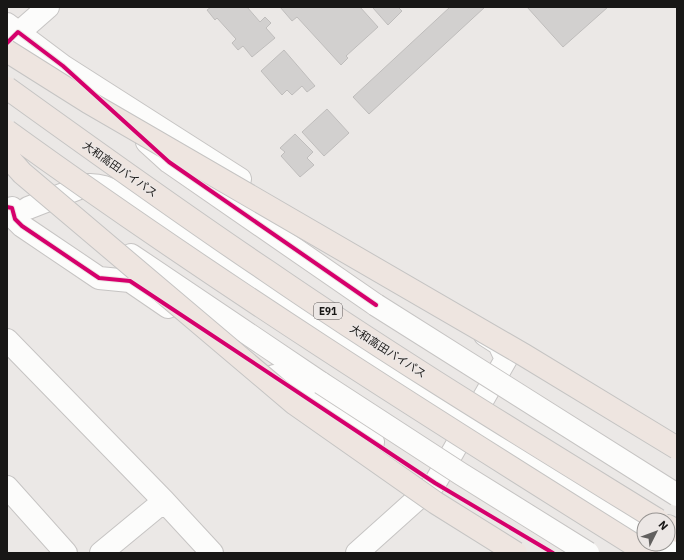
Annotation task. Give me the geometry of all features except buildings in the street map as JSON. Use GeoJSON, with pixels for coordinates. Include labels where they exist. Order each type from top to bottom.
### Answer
{"type":"FeatureCollection","features":[{"type":"Feature","properties":{"kind":"highway"},"geometry":{"type":"LineString","coordinates":[[7,51],[88,102],[524,355],[677,448]]}},
{"type":"Feature","properties":{"kind":"highway","name":"大和高田バイパス"},"geometry":{"type":"LineString","coordinates":[[7,88],[275,276],[440,385],[645,512]]}},
{"type":"Feature","properties":{"kind":"highway"},"geometry":{"type":"LineString","coordinates":[[7,131],[94,194],[247,298],[430,418],[636,539]]}},
{"type":"Feature","properties":{"kind":"highway"},"geometry":{"type":"LineString","coordinates":[[7,156],[22,173],[295,404],[436,503],[516,553]]}},
{"type":"Feature","properties":{"kind":"street"},"geometry":{"type":"LineString","coordinates":[[48,7],[11,33],[499,344],[506,359],[435,483],[357,553]]}},
{"type":"Feature","properties":{"kind":"street"},"geometry":{"type":"LineString","coordinates":[[63,66],[169,162],[376,305],[677,495]]}},
{"type":"Feature","properties":{"kind":"street"},"geometry":{"type":"LineString","coordinates":[[16,208],[87,185],[98,185],[110,189],[125,197],[361,356],[469,424],[636,538]]}},
{"type":"Feature","properties":{"kind":"street"},"geometry":{"type":"LineString","coordinates":[[16,208],[48,210],[66,215],[79,221],[321,383],[461,474],[588,553]]}},
{"type":"Feature","properties":{"kind":"street"},"geometry":{"type":"LineString","coordinates":[[16,208],[15,218],[22,226],[99,278],[130,281],[373,442]]}},
{"type":"Feature","properties":{"kind":"street"},"geometry":{"type":"LineString","coordinates":[[7,340],[164,501],[212,553]]}},
{"type":"Feature","properties":{"kind":"street"},"geometry":{"type":"LineString","coordinates":[[7,487],[66,553]]}},
{"type":"Feature","properties":{"kind":"street"},"geometry":{"type":"LineString","coordinates":[[102,553],[164,501]]}},
{"type":"Feature","properties":{"kind":"cycle path"},"geometry":{"type":"LineString","coordinates":[[7,43],[18,32],[63,66],[169,162],[376,305]]}},
{"type":"Feature","properties":{"kind":"cycle path"},"geometry":{"type":"LineString","coordinates":[[7,207],[12,208],[15,219],[22,226],[99,278],[130,281],[435,483],[553,553]]}}]}
